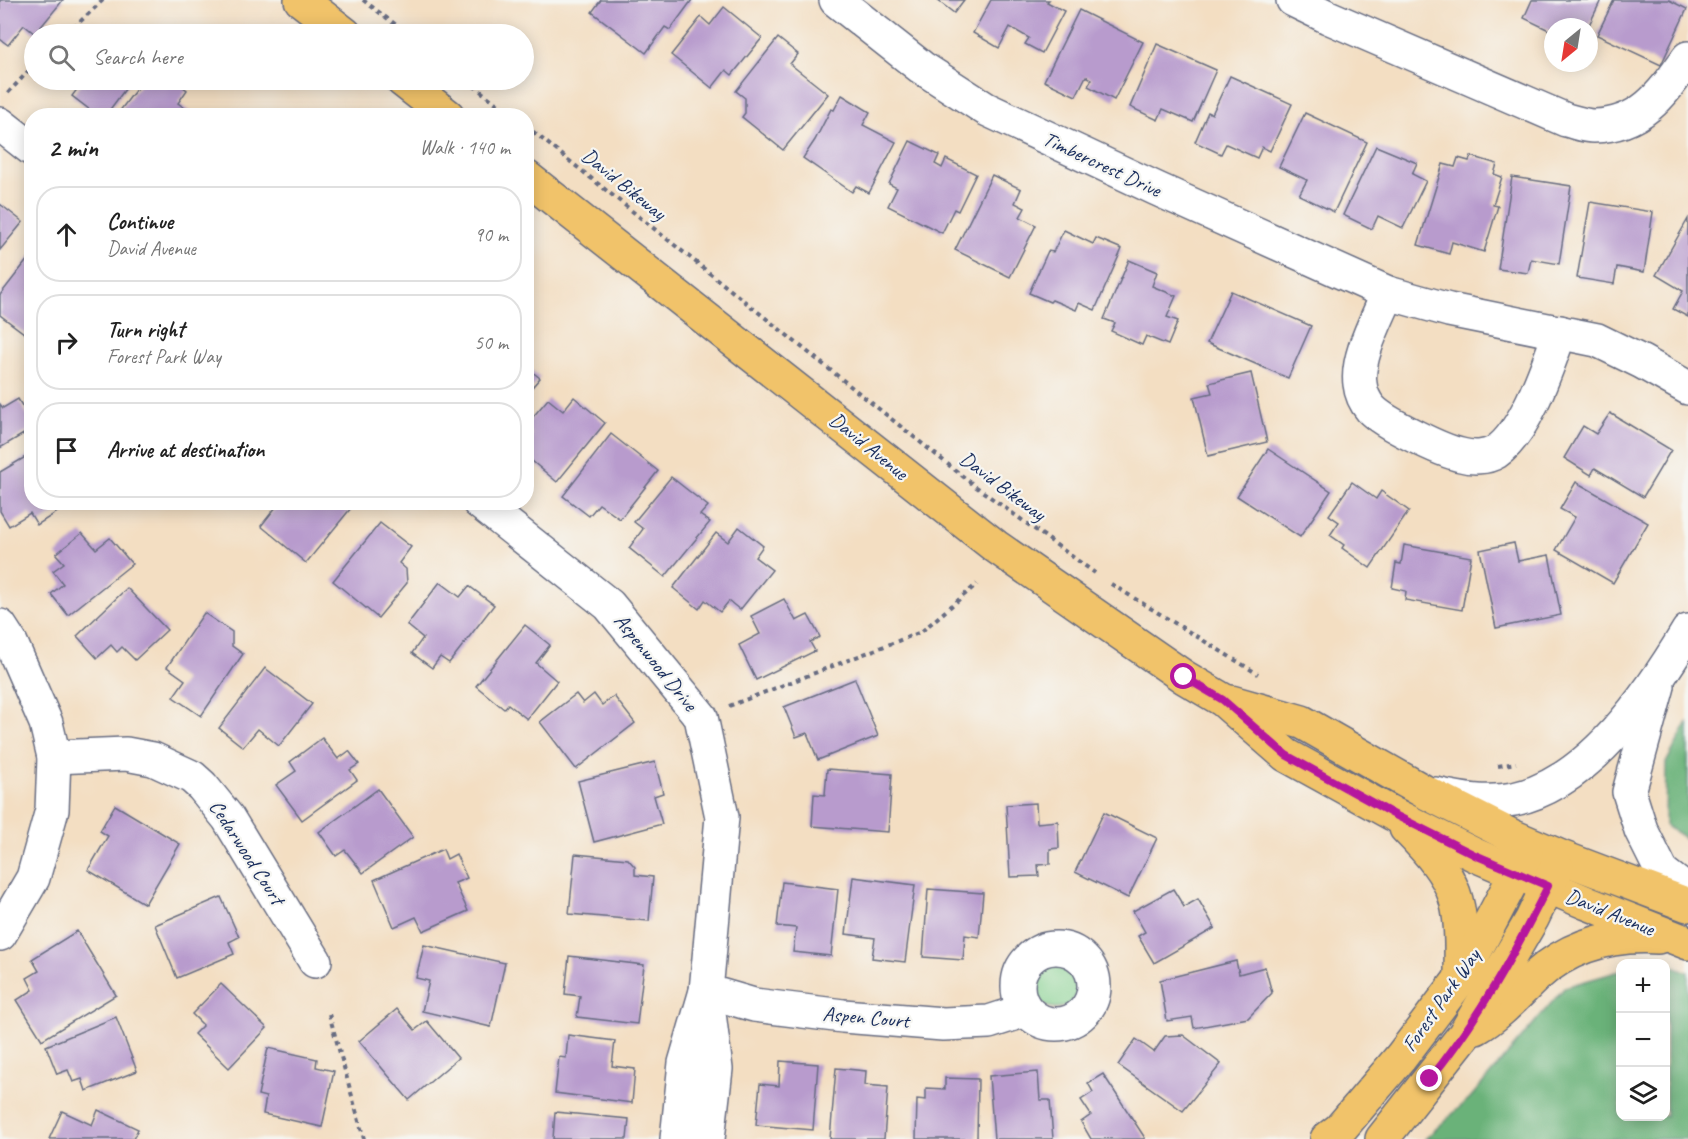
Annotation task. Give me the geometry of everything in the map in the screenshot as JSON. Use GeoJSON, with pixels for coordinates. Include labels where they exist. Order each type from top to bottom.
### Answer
{"type":"FeatureCollection","features":[{"type":"Feature","properties":{"kind":"main road"},"geometry":{"type":"LineString","coordinates":[[301,0],[332,24]]}},
{"type":"Feature","properties":{"kind":"main road"},"geometry":{"type":"LineString","coordinates":[[415,90],[438,108]]}},
{"type":"Feature","properties":{"kind":"main road","name":"David Avenue"},"geometry":{"type":"LineString","coordinates":[[534,183],[995,546],[1184,677],[1223,700],[1286,755],[1393,814],[1475,855],[1681,940]]}},
{"type":"Feature","properties":{"kind":"main road","name":"David Avenue"},"geometry":{"type":"LineString","coordinates":[[1223,700],[1302,722],[1423,791],[1531,844],[1688,905]]}},
{"type":"Feature","properties":{"kind":"main road"},"geometry":{"type":"LineString","coordinates":[[1393,814],[1440,865],[1455,892],[1461,918],[1461,978]]}},
{"type":"Feature","properties":{"kind":"main road","name":"Forest Park Way"},"geometry":{"type":"LineString","coordinates":[[1327,1139],[1340,1129],[1401,1057],[1461,978],[1531,844]]}},
{"type":"Feature","properties":{"kind":"main road","name":"Forest Park Way"},"geometry":{"type":"LineString","coordinates":[[1382,1139],[1464,1035],[1504,967],[1561,857]]}},
{"type":"Feature","properties":{"kind":"main road"},"geometry":{"type":"LineString","coordinates":[[1464,1035],[1496,1015],[1550,964],[1577,948],[1618,937],[1646,936],[1681,940]]}},
{"type":"Feature","properties":{"kind":"street","name":"Timbercrest Drive"},"geometry":{"type":"LineString","coordinates":[[836,0],[935,77],[986,109],[1157,189],[1388,293],[1438,307],[1597,340],[1688,388]]}},
{"type":"Feature","properties":{"kind":"street"},"geometry":{"type":"LineString","coordinates":[[1293,0],[1566,120],[1593,126],[1620,121],[1643,112],[1665,90],[1688,58]]}},
{"type":"Feature","properties":{"kind":"street"},"geometry":{"type":"LineString","coordinates":[[3,110],[24,138]]}},
{"type":"Feature","properties":{"kind":"street"},"geometry":{"type":"LineString","coordinates":[[1388,293],[1361,365],[1360,384],[1364,396],[1371,408],[1383,418],[1460,455],[1488,456],[1508,442],[1532,400],[1560,332]]}},
{"type":"Feature","properties":{"kind":"street","name":"Aspenwood Drive"},"geometry":{"type":"LineString","coordinates":[[489,510],[609,605],[701,717],[722,817],[706,991],[685,1063],[677,1139]]}},
{"type":"Feature","properties":{"kind":"street"},"geometry":{"type":"LineString","coordinates":[[0,626],[11,644],[46,723],[54,757],[52,810],[33,878],[0,934]]}},
{"type":"Feature","properties":{"kind":"street"},"geometry":{"type":"LineString","coordinates":[[1423,791],[1460,799],[1491,801],[1515,798],[1541,789],[1593,756],[1661,676],[1688,631]]}},
{"type":"Feature","properties":{"kind":"street"},"geometry":{"type":"LineString","coordinates":[[1661,676],[1629,792],[1641,830],[1662,872],[1688,892]]}},
{"type":"Feature","properties":{"kind":"street","name":"Cedarwood Court"},"geometry":{"type":"LineString","coordinates":[[54,757],[126,754],[153,759],[192,777],[228,818],[315,961]]}},
{"type":"Feature","properties":{"kind":"street","name":"Aspenwood Drive"},"geometry":{"type":"LineString","coordinates":[[706,991],[716,1069],[708,1139]]}},
{"type":"Feature","properties":{"kind":"street","name":"Aspen Court"},"geometry":{"type":"LineString","coordinates":[[706,991],[754,1005],[843,1016],[943,1024],[989,1022],[1026,1010]]}},
{"type":"Feature","properties":{"kind":"path"},"geometry":{"type":"LineString","coordinates":[[78,24],[103,0]]}},
{"type":"Feature","properties":{"kind":"path"},"geometry":{"type":"LineString","coordinates":[[363,0],[395,24]]}},
{"type":"Feature","properties":{"kind":"path"},"geometry":{"type":"LineString","coordinates":[[3,110],[24,80]]}},
{"type":"Feature","properties":{"kind":"path"},"geometry":{"type":"LineString","coordinates":[[479,90],[503,108]]}},
{"type":"Feature","properties":{"kind":"path","name":"David Bikeway"},"geometry":{"type":"LineString","coordinates":[[534,132],[975,486],[1098,575]]}},
{"type":"Feature","properties":{"kind":"path"},"geometry":{"type":"LineString","coordinates":[[1107,582],[1268,679]]}},
{"type":"Feature","properties":{"kind":"path"},"geometry":{"type":"LineString","coordinates":[[726,707],[921,632],[977,584]]}},
{"type":"Feature","properties":{"kind":"path"},"geometry":{"type":"LineString","coordinates":[[1489,769],[1516,762]]}},
{"type":"Feature","properties":{"kind":"path"},"geometry":{"type":"LineString","coordinates":[[329,1014],[364,1139]]}},
{"type":"Feature","properties":{"kind":"green space"},"geometry":{"type":"Polygon","coordinates":[[[1688,722],[1688,840],[1665,825],[1666,763],[1688,722]]]}},
{"type":"Feature","properties":{"kind":"green space"},"geometry":{"type":"Polygon","coordinates":[[[1056,962],[1072,969],[1079,985],[1072,1001],[1056,1008],[1040,1001],[1033,985],[1040,969],[1056,962]]]}},
{"type":"Feature","properties":{"kind":"green space"},"geometry":{"type":"Polygon","coordinates":[[[1670,965],[1688,972],[1688,1139],[1425,1139],[1470,1098],[1565,987],[1616,972],[1616,1121],[1670,1121],[1670,965]]]}},
{"type":"Feature","properties":{"kind":"building"},"geometry":{"type":"Polygon","coordinates":[[[0,0],[63,0],[43,24],[24,24],[8,45],[0,39],[0,0]]]}},
{"type":"Feature","properties":{"kind":"building"},"geometry":{"type":"Polygon","coordinates":[[[601,0],[692,0],[670,30],[665,27],[646,53],[592,12],[601,0]]]}},
{"type":"Feature","properties":{"kind":"building"},"geometry":{"type":"Polygon","coordinates":[[[937,0],[964,0],[954,13],[937,0]]]}},
{"type":"Feature","properties":{"kind":"building"},"geometry":{"type":"Polygon","coordinates":[[[991,0],[1049,0],[1047,2],[1064,11],[1042,53],[1025,44],[1029,38],[1010,27],[999,48],[973,33],[991,0]]]}},
{"type":"Feature","properties":{"kind":"building"},"geometry":{"type":"Polygon","coordinates":[[[1532,0],[1601,0],[1592,18],[1544,18],[1544,28],[1524,18],[1532,0]]]}},
{"type":"Feature","properties":{"kind":"building"},"geometry":{"type":"Polygon","coordinates":[[[1614,0],[1669,0],[1687,9],[1661,65],[1598,35],[1614,0]]]}},
{"type":"Feature","properties":{"kind":"building"},"geometry":{"type":"Polygon","coordinates":[[[724,7],[762,38],[732,75],[726,70],[712,88],[671,55],[701,17],[710,25],[724,7]]]}},
{"type":"Feature","properties":{"kind":"building"},"geometry":{"type":"Polygon","coordinates":[[[1079,10],[1143,42],[1114,100],[1088,86],[1092,79],[1086,76],[1076,96],[1044,81],[1079,10]]]}},
{"type":"Feature","properties":{"kind":"building"},"geometry":{"type":"Polygon","coordinates":[[[778,38],[798,54],[790,64],[828,94],[783,150],[742,117],[745,113],[745,98],[736,91],[778,38]]]}},
{"type":"Feature","properties":{"kind":"building"},"geometry":{"type":"Polygon","coordinates":[[[1157,44],[1216,70],[1193,122],[1163,109],[1158,120],[1130,107],[1157,44]]]}},
{"type":"Feature","properties":{"kind":"building"},"geometry":{"type":"Polygon","coordinates":[[[1230,76],[1292,104],[1270,151],[1262,147],[1257,158],[1226,144],[1221,154],[1195,142],[1208,112],[1212,114],[1230,76]]]}},
{"type":"Feature","properties":{"kind":"building"},"geometry":{"type":"Polygon","coordinates":[[[76,90],[124,90],[111,108],[88,108],[72,96],[76,90]]]}},
{"type":"Feature","properties":{"kind":"building"},"geometry":{"type":"Polygon","coordinates":[[[136,90],[187,90],[178,103],[185,108],[122,108],[136,90]]]}},
{"type":"Feature","properties":{"kind":"building"},"geometry":{"type":"Polygon","coordinates":[[[842,95],[870,112],[863,125],[896,142],[869,193],[856,186],[852,192],[803,158],[831,109],[834,110],[842,95]]]}},
{"type":"Feature","properties":{"kind":"building"},"geometry":{"type":"Polygon","coordinates":[[[1305,113],[1367,142],[1334,212],[1299,195],[1307,180],[1279,167],[1305,113]]]}},
{"type":"Feature","properties":{"kind":"building"},"geometry":{"type":"Polygon","coordinates":[[[910,141],[939,155],[935,164],[942,168],[946,159],[976,174],[958,211],[954,209],[942,233],[888,206],[897,188],[889,184],[910,141]]]}},
{"type":"Feature","properties":{"kind":"building"},"geometry":{"type":"Polygon","coordinates":[[[1376,146],[1417,163],[1412,174],[1426,181],[1403,228],[1378,216],[1372,229],[1343,215],[1376,146]]]}},
{"type":"Feature","properties":{"kind":"building"},"geometry":{"type":"Polygon","coordinates":[[[1471,156],[1497,164],[1494,174],[1502,177],[1493,205],[1498,206],[1484,252],[1452,242],[1449,254],[1418,245],[1443,164],[1455,167],[1458,158],[1469,161],[1471,156]]]}},
{"type":"Feature","properties":{"kind":"building"},"geometry":{"type":"Polygon","coordinates":[[[992,175],[1021,189],[1015,203],[1025,208],[1020,217],[1036,225],[1010,277],[955,250],[992,175]]]}},
{"type":"Feature","properties":{"kind":"building"},"geometry":{"type":"Polygon","coordinates":[[[1512,177],[1571,186],[1559,264],[1531,259],[1528,273],[1498,269],[1512,177]]]}},
{"type":"Feature","properties":{"kind":"building"},"geometry":{"type":"Polygon","coordinates":[[[1590,202],[1653,212],[1644,272],[1617,267],[1614,284],[1577,278],[1590,202]]]}},
{"type":"Feature","properties":{"kind":"building"},"geometry":{"type":"Polygon","coordinates":[[[0,204],[23,222],[0,250],[0,204]]]}},
{"type":"Feature","properties":{"kind":"building"},"geometry":{"type":"Polygon","coordinates":[[[1688,219],[1688,317],[1673,309],[1683,291],[1656,275],[1688,219]]]}},
{"type":"Feature","properties":{"kind":"building"},"geometry":{"type":"Polygon","coordinates":[[[1064,230],[1093,244],[1096,238],[1122,249],[1095,310],[1079,303],[1076,310],[1029,293],[1048,251],[1053,252],[1064,230]]]}},
{"type":"Feature","properties":{"kind":"building"},"geometry":{"type":"Polygon","coordinates":[[[1129,260],[1157,272],[1152,286],[1176,296],[1167,317],[1178,321],[1168,345],[1146,336],[1142,345],[1111,331],[1115,323],[1104,319],[1129,260]]]}},
{"type":"Feature","properties":{"kind":"building"},"geometry":{"type":"Polygon","coordinates":[[[24,264],[24,333],[0,315],[0,295],[24,264]]]}},
{"type":"Feature","properties":{"kind":"building"},"geometry":{"type":"Polygon","coordinates":[[[1231,291],[1311,326],[1288,378],[1207,343],[1231,291]]]}},
{"type":"Feature","properties":{"kind":"building"},"geometry":{"type":"Polygon","coordinates":[[[534,373],[540,378],[534,385],[534,373]]]}},
{"type":"Feature","properties":{"kind":"building"},"geometry":{"type":"Polygon","coordinates":[[[1251,373],[1267,442],[1208,456],[1194,397],[1212,393],[1209,383],[1251,373]]]}},
{"type":"Feature","properties":{"kind":"building"},"geometry":{"type":"Polygon","coordinates":[[[574,397],[605,423],[557,482],[534,463],[534,416],[548,399],[563,411],[574,397]]]}},
{"type":"Feature","properties":{"kind":"building"},"geometry":{"type":"Polygon","coordinates":[[[18,399],[24,409],[24,434],[0,448],[0,404],[3,408],[18,399]]]}},
{"type":"Feature","properties":{"kind":"building"},"geometry":{"type":"Polygon","coordinates":[[[1610,413],[1671,450],[1643,497],[1595,468],[1591,475],[1564,458],[1583,426],[1596,434],[1610,413]]]}},
{"type":"Feature","properties":{"kind":"building"},"geometry":{"type":"Polygon","coordinates":[[[611,434],[658,471],[620,519],[599,504],[589,516],[563,496],[611,434]]]}},
{"type":"Feature","properties":{"kind":"building"},"geometry":{"type":"Polygon","coordinates":[[[1268,449],[1331,491],[1300,537],[1237,496],[1268,449]]]}},
{"type":"Feature","properties":{"kind":"building"},"geometry":{"type":"Polygon","coordinates":[[[24,458],[24,510],[60,510],[37,525],[30,513],[9,526],[0,511],[0,472],[24,458]]]}},
{"type":"Feature","properties":{"kind":"building"},"geometry":{"type":"Polygon","coordinates":[[[671,477],[708,506],[700,515],[710,522],[665,577],[629,548],[643,529],[634,522],[671,477]]]}},
{"type":"Feature","properties":{"kind":"building"},"geometry":{"type":"Polygon","coordinates":[[[1352,482],[1376,499],[1381,491],[1409,511],[1370,568],[1342,548],[1344,545],[1330,535],[1339,522],[1329,515],[1352,482]]]}},
{"type":"Feature","properties":{"kind":"building"},"geometry":{"type":"Polygon","coordinates":[[[1576,482],[1648,523],[1613,583],[1556,550],[1575,517],[1560,509],[1576,482]]]}},
{"type":"Feature","properties":{"kind":"building"},"geometry":{"type":"Polygon","coordinates":[[[274,510],[349,510],[306,563],[261,526],[274,510]]]}},
{"type":"Feature","properties":{"kind":"building"},"geometry":{"type":"Polygon","coordinates":[[[380,523],[411,547],[399,563],[406,569],[407,583],[378,618],[333,581],[380,523]]]}},
{"type":"Feature","properties":{"kind":"building"},"geometry":{"type":"Polygon","coordinates":[[[739,527],[763,546],[755,557],[772,570],[740,610],[729,601],[720,612],[705,600],[699,609],[673,588],[716,533],[728,542],[739,527]]]}},
{"type":"Feature","properties":{"kind":"building"},"geometry":{"type":"Polygon","coordinates":[[[82,533],[96,549],[110,538],[132,564],[68,615],[51,594],[63,584],[53,571],[64,563],[56,554],[82,533]]]}},
{"type":"Feature","properties":{"kind":"building"},"geometry":{"type":"Polygon","coordinates":[[[1514,543],[1518,561],[1549,555],[1561,615],[1496,628],[1480,550],[1514,543]]]}},
{"type":"Feature","properties":{"kind":"building"},"geometry":{"type":"Polygon","coordinates":[[[1404,545],[1471,557],[1462,610],[1405,600],[1406,591],[1392,588],[1396,563],[1401,564],[1404,545]]]}},
{"type":"Feature","properties":{"kind":"building"},"geometry":{"type":"Polygon","coordinates":[[[440,582],[460,597],[469,586],[494,605],[449,663],[440,657],[432,668],[412,653],[423,638],[407,625],[440,582]]]}},
{"type":"Feature","properties":{"kind":"building"},"geometry":{"type":"Polygon","coordinates":[[[127,588],[167,630],[135,660],[122,647],[117,652],[111,645],[97,658],[77,636],[127,588]]]}},
{"type":"Feature","properties":{"kind":"building"},"geometry":{"type":"Polygon","coordinates":[[[784,599],[796,621],[808,615],[820,637],[810,642],[815,651],[756,680],[739,645],[760,634],[751,616],[784,599]]]}},
{"type":"Feature","properties":{"kind":"building"},"geometry":{"type":"Polygon","coordinates":[[[204,613],[232,632],[232,646],[243,654],[201,716],[173,697],[185,680],[167,667],[204,613]]]}},
{"type":"Feature","properties":{"kind":"building"},"geometry":{"type":"Polygon","coordinates":[[[525,625],[550,645],[536,663],[557,681],[527,719],[508,704],[504,709],[476,686],[525,625]]]}},
{"type":"Feature","properties":{"kind":"building"},"geometry":{"type":"Polygon","coordinates":[[[265,668],[312,704],[279,746],[258,729],[243,747],[219,728],[265,668]]]}},
{"type":"Feature","properties":{"kind":"building"},"geometry":{"type":"Polygon","coordinates":[[[855,679],[878,736],[818,760],[807,733],[796,737],[784,707],[855,679]]]}},
{"type":"Feature","properties":{"kind":"building"},"geometry":{"type":"Polygon","coordinates":[[[576,694],[583,703],[594,694],[602,705],[614,696],[635,723],[576,769],[540,722],[576,694]]]}},
{"type":"Feature","properties":{"kind":"building"},"geometry":{"type":"Polygon","coordinates":[[[322,738],[338,759],[349,751],[359,764],[350,770],[357,780],[302,820],[276,785],[296,771],[290,762],[322,738]]]}},
{"type":"Feature","properties":{"kind":"building"},"geometry":{"type":"Polygon","coordinates":[[[655,762],[663,793],[654,796],[662,824],[594,842],[578,781],[655,762]]]}},
{"type":"Feature","properties":{"kind":"building"},"geometry":{"type":"Polygon","coordinates":[[[827,769],[892,774],[888,832],[812,826],[814,794],[825,795],[827,769]]]}},
{"type":"Feature","properties":{"kind":"building"},"geometry":{"type":"Polygon","coordinates":[[[378,789],[413,837],[363,873],[345,850],[336,856],[319,832],[378,789]]]}},
{"type":"Feature","properties":{"kind":"building"},"geometry":{"type":"Polygon","coordinates":[[[1036,803],[1037,823],[1058,821],[1059,848],[1050,849],[1050,864],[1038,865],[1039,876],[1010,877],[1006,805],[1036,803]]]}},
{"type":"Feature","properties":{"kind":"building"},"geometry":{"type":"Polygon","coordinates":[[[115,805],[180,844],[145,904],[88,870],[108,836],[100,831],[115,805]]]}},
{"type":"Feature","properties":{"kind":"building"},"geometry":{"type":"Polygon","coordinates":[[[1104,812],[1157,838],[1128,898],[1075,872],[1104,812]]]}},
{"type":"Feature","properties":{"kind":"building"},"geometry":{"type":"Polygon","coordinates":[[[443,849],[447,859],[456,854],[467,878],[455,883],[468,911],[423,931],[416,917],[394,927],[374,880],[443,849]]]}},
{"type":"Feature","properties":{"kind":"building"},"geometry":{"type":"Polygon","coordinates":[[[575,854],[628,859],[635,867],[635,875],[653,877],[649,921],[569,914],[575,854]]]}},
{"type":"Feature","properties":{"kind":"building"},"geometry":{"type":"Polygon","coordinates":[[[853,877],[915,885],[905,962],[872,958],[875,938],[846,934],[853,877]]]}},
{"type":"Feature","properties":{"kind":"building"},"geometry":{"type":"Polygon","coordinates":[[[782,882],[838,889],[831,956],[793,952],[796,928],[777,926],[782,882]]]}},
{"type":"Feature","properties":{"kind":"building"},"geometry":{"type":"Polygon","coordinates":[[[928,889],[983,893],[979,937],[965,935],[963,960],[923,957],[928,889]]]}},
{"type":"Feature","properties":{"kind":"building"},"geometry":{"type":"Polygon","coordinates":[[[1173,889],[1184,907],[1198,899],[1215,928],[1154,963],[1138,936],[1145,932],[1133,911],[1173,889]]]}},
{"type":"Feature","properties":{"kind":"building"},"geometry":{"type":"Polygon","coordinates":[[[221,897],[239,937],[229,942],[234,954],[177,978],[155,925],[221,897]]]}},
{"type":"Feature","properties":{"kind":"building"},"geometry":{"type":"Polygon","coordinates":[[[77,931],[116,995],[42,1040],[17,1000],[33,990],[27,978],[39,971],[32,959],[77,931]]]}},
{"type":"Feature","properties":{"kind":"building"},"geometry":{"type":"Polygon","coordinates":[[[424,945],[505,963],[491,1027],[422,1011],[429,981],[416,978],[424,945]]]}},
{"type":"Feature","properties":{"kind":"building"},"geometry":{"type":"Polygon","coordinates":[[[569,956],[644,965],[637,1024],[577,1017],[580,996],[565,994],[569,956]]]}},
{"type":"Feature","properties":{"kind":"building"},"geometry":{"type":"Polygon","coordinates":[[[1236,961],[1239,974],[1265,967],[1272,993],[1248,1018],[1194,1028],[1192,1017],[1167,1021],[1160,980],[1236,961]]]}},
{"type":"Feature","properties":{"kind":"building"},"geometry":{"type":"Polygon","coordinates":[[[221,984],[267,1028],[229,1068],[194,1034],[203,1025],[192,1014],[221,984]]]}},
{"type":"Feature","properties":{"kind":"building"},"geometry":{"type":"Polygon","coordinates":[[[397,1009],[415,1030],[427,1021],[458,1058],[409,1100],[359,1041],[397,1009]]]}},
{"type":"Feature","properties":{"kind":"building"},"geometry":{"type":"Polygon","coordinates":[[[116,1017],[137,1071],[86,1091],[82,1079],[73,1082],[68,1070],[57,1074],[46,1046],[116,1017]]]}},
{"type":"Feature","properties":{"kind":"building"},"geometry":{"type":"Polygon","coordinates":[[[568,1035],[615,1041],[612,1066],[635,1069],[632,1103],[555,1093],[559,1057],[566,1058],[568,1035]]]}},
{"type":"Feature","properties":{"kind":"building"},"geometry":{"type":"Polygon","coordinates":[[[1183,1035],[1221,1064],[1183,1111],[1118,1065],[1136,1039],[1154,1052],[1165,1036],[1183,1035]]]}},
{"type":"Feature","properties":{"kind":"building"},"geometry":{"type":"Polygon","coordinates":[[[268,1048],[317,1059],[316,1067],[334,1071],[322,1127],[263,1114],[266,1097],[258,1095],[268,1048]]]}},
{"type":"Feature","properties":{"kind":"building"},"geometry":{"type":"Polygon","coordinates":[[[780,1061],[818,1064],[813,1130],[756,1125],[760,1084],[779,1086],[780,1061]]]}},
{"type":"Feature","properties":{"kind":"building"},"geometry":{"type":"Polygon","coordinates":[[[836,1068],[866,1071],[865,1085],[888,1087],[884,1139],[830,1139],[836,1068]]]}},
{"type":"Feature","properties":{"kind":"building"},"geometry":{"type":"Polygon","coordinates":[[[1038,1072],[1040,1100],[1050,1100],[1053,1139],[994,1139],[989,1076],[1038,1072]]]}},
{"type":"Feature","properties":{"kind":"building"},"geometry":{"type":"Polygon","coordinates":[[[1103,1074],[1145,1138],[1091,1139],[1081,1122],[1091,1115],[1081,1100],[1093,1092],[1088,1083],[1103,1074]]]}},
{"type":"Feature","properties":{"kind":"building"},"geometry":{"type":"Polygon","coordinates":[[[945,1078],[978,1079],[977,1139],[916,1139],[917,1099],[926,1100],[926,1088],[945,1089],[945,1078]]]}},
{"type":"Feature","properties":{"kind":"building"},"geometry":{"type":"Polygon","coordinates":[[[98,1110],[138,1129],[133,1139],[49,1139],[62,1111],[92,1125],[98,1110]]]}},
{"type":"Feature","properties":{"kind":"building"},"geometry":{"type":"Polygon","coordinates":[[[555,1112],[629,1119],[627,1139],[553,1139],[555,1112]]]}},
{"type":"Feature","properties":{"kind":"route"},"geometry":{"type":"LineString","coordinates":[[1184,677],[1223,700],[1286,755],[1393,814],[1475,855],[1548,886],[1532,919],[1464,1035],[1430,1079]]}}]}
